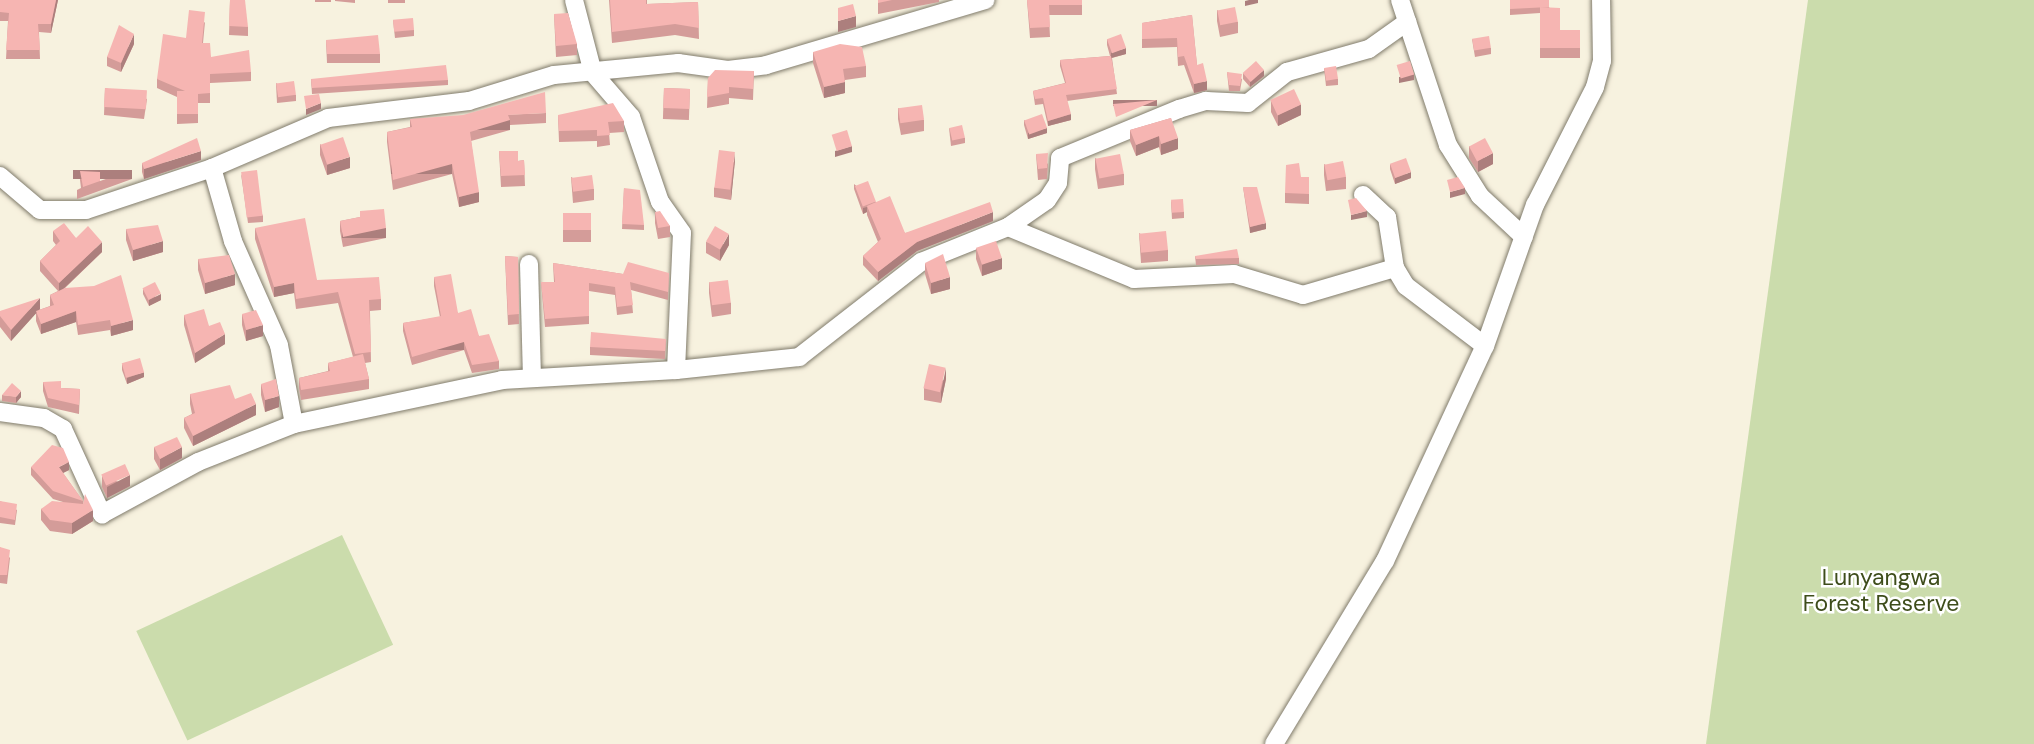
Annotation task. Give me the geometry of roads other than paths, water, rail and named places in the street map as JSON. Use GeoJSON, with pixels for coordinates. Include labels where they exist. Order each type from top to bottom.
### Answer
{"type":"FeatureCollection","features":[{"type":"Feature","properties":{"kind":"street"},"geometry":{"type":"LineString","coordinates":[[574,0],[593,72],[631,117],[660,202],[682,233],[676,370]]}},
{"type":"Feature","properties":{"kind":"street"},"geometry":{"type":"LineString","coordinates":[[0,176],[40,210],[86,210],[212,169],[328,118],[469,101],[554,75],[678,63],[728,69],[766,65],[986,0]]}},
{"type":"Feature","properties":{"kind":"street"},"geometry":{"type":"LineString","coordinates":[[1400,0],[1435,116],[1462,172],[1524,237]]}},
{"type":"Feature","properties":{"kind":"street"},"geometry":{"type":"LineString","coordinates":[[1274,744],[1384,561],[1485,346],[1524,237],[1595,87],[1602,61],[1601,0]]}},
{"type":"Feature","properties":{"kind":"street"},"geometry":{"type":"LineString","coordinates":[[0,412],[44,418],[63,429],[102,513],[198,462],[294,424],[532,376],[676,370],[799,358],[920,262],[1008,227],[1053,194],[1060,159],[1179,109],[1206,101],[1248,103],[1287,72],[1369,48],[1408,22]]}},
{"type":"Feature","properties":{"kind":"street"},"geometry":{"type":"LineString","coordinates":[[212,169],[233,241],[279,345],[294,424]]}},
{"type":"Feature","properties":{"kind":"street"},"geometry":{"type":"LineString","coordinates":[[1363,195],[1387,218],[1395,268],[1427,305],[1485,346]]}},
{"type":"Feature","properties":{"kind":"street"},"geometry":{"type":"LineString","coordinates":[[1008,227],[1134,279],[1234,274],[1303,295],[1395,268]]}},
{"type":"Feature","properties":{"kind":"street"},"geometry":{"type":"LineString","coordinates":[[529,264],[532,376]]}},
{"type":"Feature","properties":{"kind":"park label","name":"Lunyangwa Forest Reserve"},"geometry":{"type":"Point","coordinates":[1881,590]}}]}
